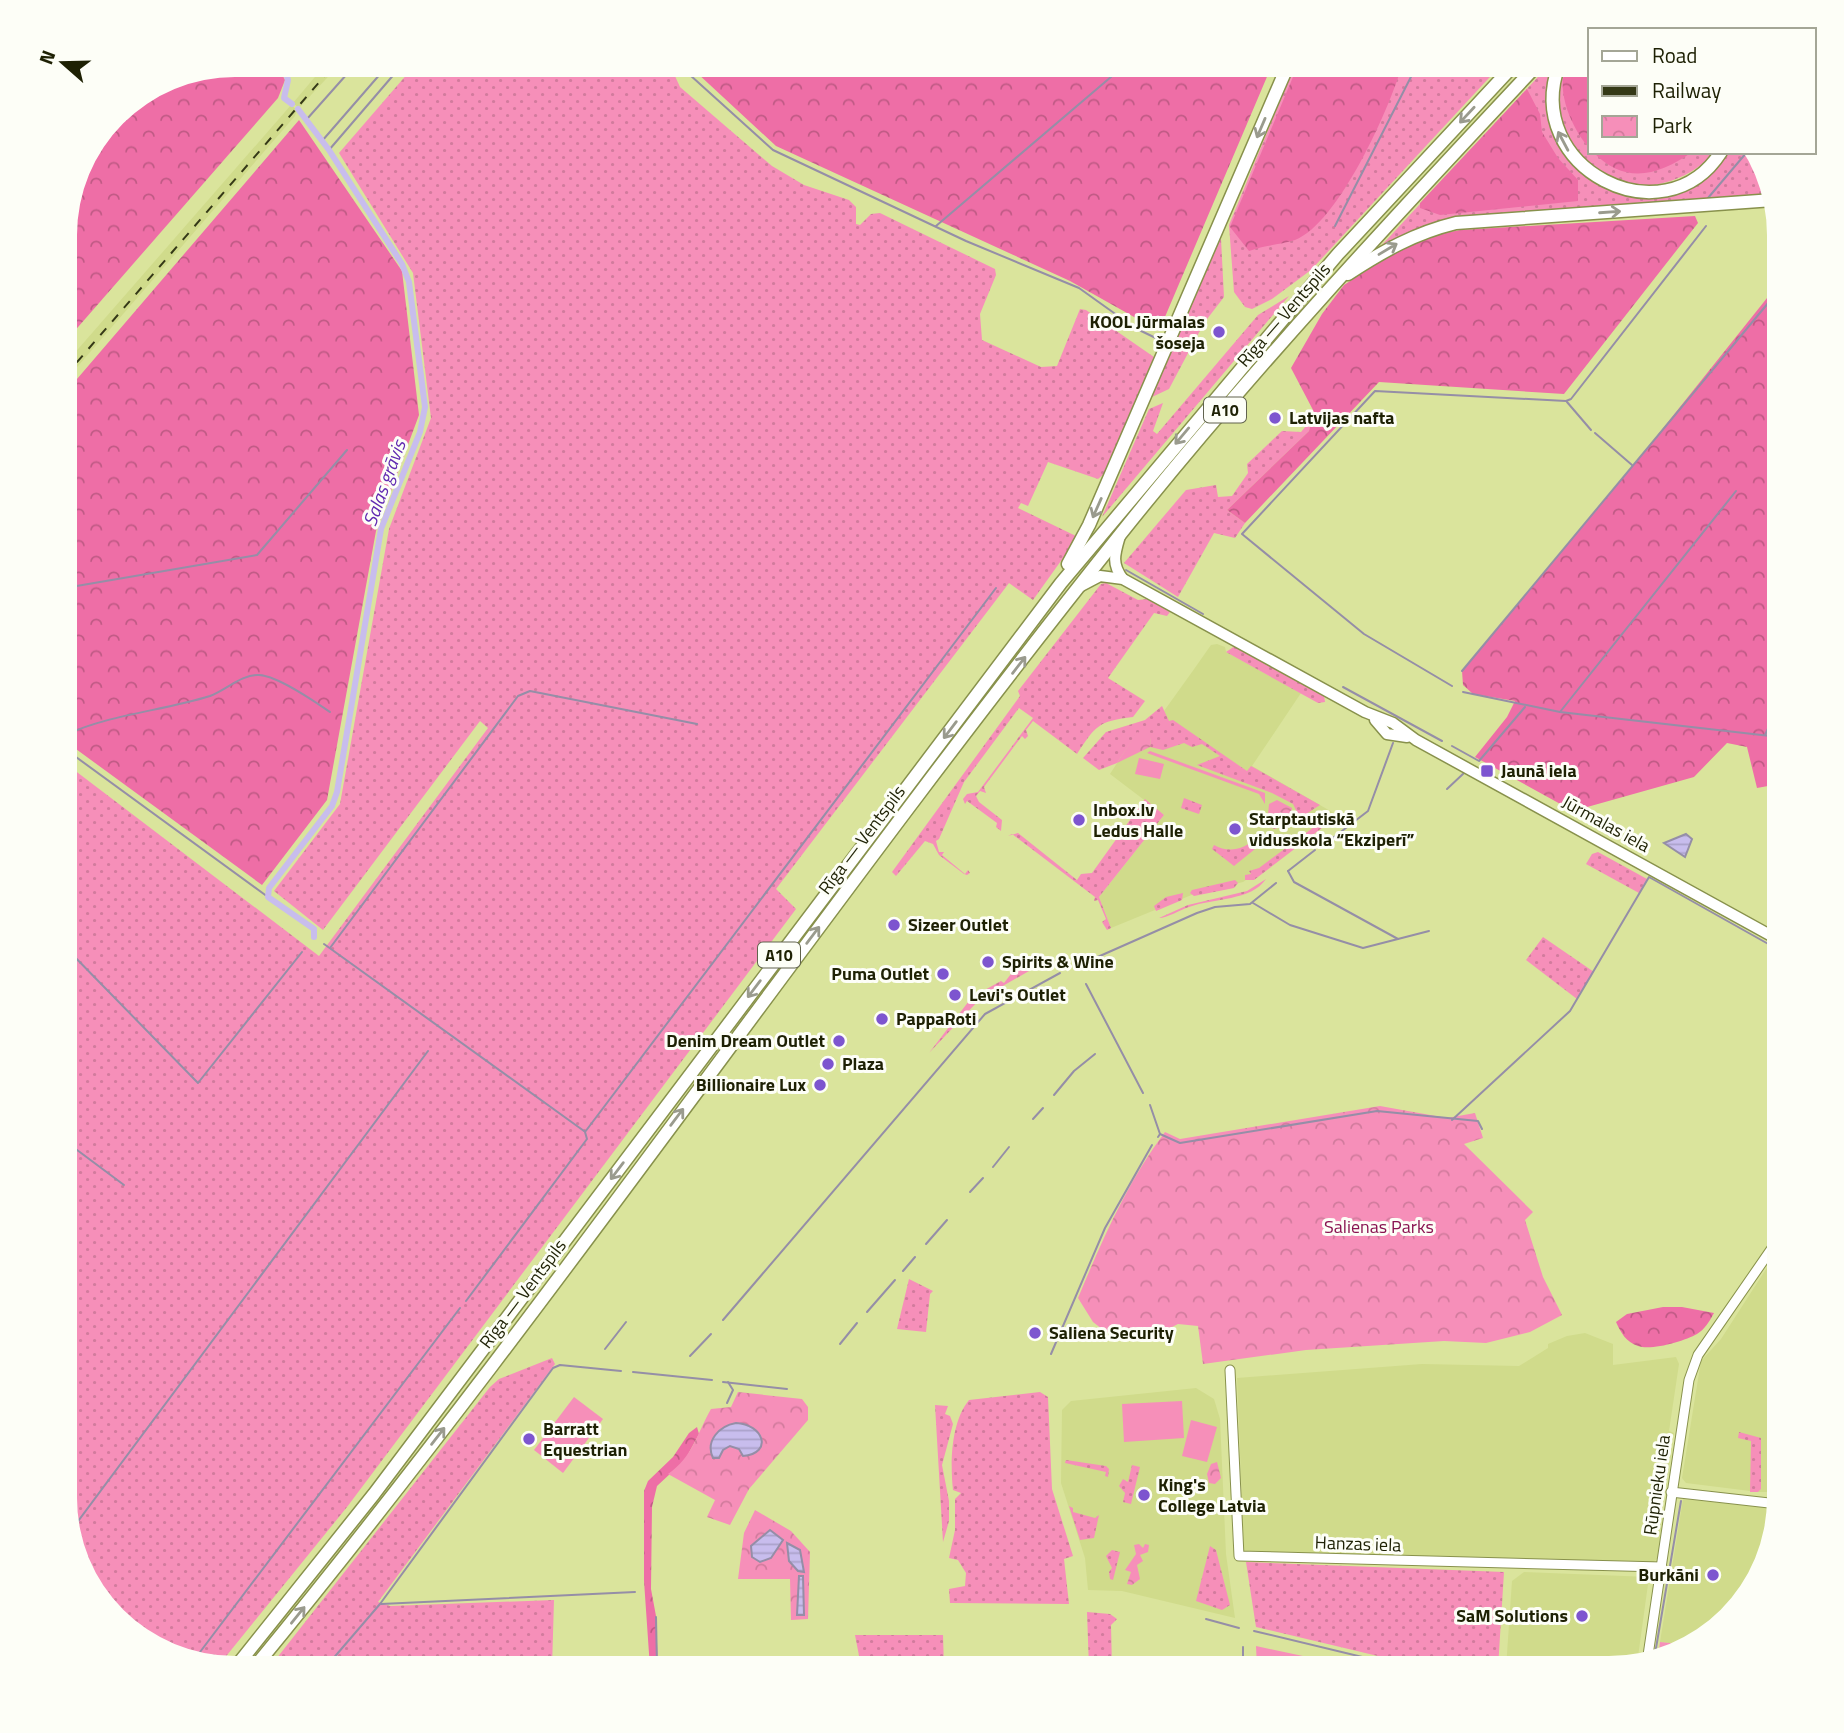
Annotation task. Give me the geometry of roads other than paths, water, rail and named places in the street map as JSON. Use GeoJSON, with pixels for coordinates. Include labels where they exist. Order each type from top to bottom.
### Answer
{"type":"FeatureCollection","features":[{"type":"Feature","properties":{"kind":"highway"},"geometry":{"type":"LineString","coordinates":[[966,708],[1014,632],[1067,565],[1084,537],[1283,77]]}},
{"type":"Feature","properties":{"kind":"highway","name":"Rīga — Ventspils"},"geometry":{"type":"LineString","coordinates":[[245,1656],[374,1494],[1069,573],[1338,254],[1503,77]]}},
{"type":"Feature","properties":{"kind":"highway","name":"Rīga — Ventspils"},"geometry":{"type":"LineString","coordinates":[[264,1656],[452,1418],[918,795],[1121,534],[1331,286],[1526,77]]}},
{"type":"Feature","properties":{"kind":"highway"},"geometry":{"type":"LineString","coordinates":[[1556,77],[1552,93],[1557,130],[1571,156],[1595,177],[1634,190],[1673,187],[1701,173],[1719,154]]}},
{"type":"Feature","properties":{"kind":"highway"},"geometry":{"type":"LineString","coordinates":[[1331,286],[1394,244],[1428,230],[1456,223],[1763,201]]}},
{"type":"Feature","properties":{"kind":"main road"},"geometry":{"type":"LineString","coordinates":[[1121,534],[1114,566],[1123,579]]}},
{"type":"Feature","properties":{"kind":"main road"},"geometry":{"type":"LineString","coordinates":[[1081,586],[1100,576],[1123,579]]}},
{"type":"Feature","properties":{"kind":"main road","name":"Jūrmalas iela"},"geometry":{"type":"LineString","coordinates":[[1123,579],[1767,933]]}},
{"type":"Feature","properties":{"kind":"street","name":"Rūpnieku iela"},"geometry":{"type":"LineString","coordinates":[[1649,1651],[1689,1380],[1698,1355],[1767,1255]]}},
{"type":"Feature","properties":{"kind":"street","name":"Hanzas iela"},"geometry":{"type":"LineString","coordinates":[[1230,1370],[1239,1556],[1662,1567]]}},
{"type":"Feature","properties":{"kind":"street"},"geometry":{"type":"LineString","coordinates":[[1671,1492],[1767,1503]]}},
{"type":"Feature","properties":{"kind":"waterway"},"geometry":{"type":"LineString","coordinates":[[287,77],[284,98],[292,104]]}},
{"type":"Feature","properties":{"kind":"waterway"},"geometry":{"type":"LineString","coordinates":[[307,119],[344,77]]}},
{"type":"Feature","properties":{"kind":"waterway"},"geometry":{"type":"LineString","coordinates":[[322,141],[378,77]]}},
{"type":"Feature","properties":{"kind":"waterway"},"geometry":{"type":"LineString","coordinates":[[329,150],[392,77]]}},
{"type":"Feature","properties":{"kind":"waterway"},"geometry":{"type":"LineString","coordinates":[[692,77],[773,150],[966,241],[1079,288],[1135,328],[1164,342]]}},
{"type":"Feature","properties":{"kind":"waterway"},"geometry":{"type":"LineString","coordinates":[[936,226],[1111,77]]}},
{"type":"Feature","properties":{"kind":"waterway"},"geometry":{"type":"LineString","coordinates":[[1335,226],[1411,77]]}},
{"type":"Feature","properties":{"kind":"waterway","name":"Salas grāvis"},"geometry":{"type":"LineString","coordinates":[[298,109],[329,150],[402,264],[409,282],[425,407],[420,432],[381,529],[337,792],[332,806],[269,888],[268,897],[314,929],[314,937]]}},
{"type":"Feature","properties":{"kind":"waterway"},"geometry":{"type":"LineString","coordinates":[[1708,198],[1745,154]]}},
{"type":"Feature","properties":{"kind":"waterway"},"geometry":{"type":"LineString","coordinates":[[1452,686],[1364,634],[1242,534],[1375,391],[1566,401],[1571,399],[1706,226]]}},
{"type":"Feature","properties":{"kind":"waterway"},"geometry":{"type":"LineString","coordinates":[[1462,671],[1767,304]]}},
{"type":"Feature","properties":{"kind":"waterway"},"geometry":{"type":"LineString","coordinates":[[1567,402],[1591,430]]}},
{"type":"Feature","properties":{"kind":"waterway"},"geometry":{"type":"LineString","coordinates":[[1595,433],[1632,465]]}},
{"type":"Feature","properties":{"kind":"waterway"},"geometry":{"type":"LineString","coordinates":[[77,586],[257,555],[347,450]]}},
{"type":"Feature","properties":{"kind":"waterway"},"geometry":{"type":"LineString","coordinates":[[1560,712],[1736,491]]}},
{"type":"Feature","properties":{"kind":"waterway"},"geometry":{"type":"LineString","coordinates":[[1126,570],[1203,614]]}},
{"type":"Feature","properties":{"kind":"waterway"},"geometry":{"type":"LineString","coordinates":[[466,1301],[587,1139],[585,1132],[996,588]]}},
{"type":"Feature","properties":{"kind":"waterway"},"geometry":{"type":"LineString","coordinates":[[77,730],[118,717],[210,696],[253,675],[267,676],[286,684],[330,712]]}},
{"type":"Feature","properties":{"kind":"waterway"},"geometry":{"type":"LineString","coordinates":[[1343,687],[1442,741]]}},
{"type":"Feature","properties":{"kind":"waterway"},"geometry":{"type":"LineString","coordinates":[[330,948],[518,696],[530,691],[697,724]]}},
{"type":"Feature","properties":{"kind":"waterway"},"geometry":{"type":"LineString","coordinates":[[1463,692],[1560,712],[1767,736]]}},
{"type":"Feature","properties":{"kind":"waterway"},"geometry":{"type":"LineString","coordinates":[[1452,746],[1479,761],[1525,707]]}},
{"type":"Feature","properties":{"kind":"waterway"},"geometry":{"type":"LineString","coordinates":[[1765,735],[1767,731]]}},
{"type":"Feature","properties":{"kind":"waterway"},"geometry":{"type":"LineString","coordinates":[[1325,844],[1368,811],[1393,743]]}},
{"type":"Feature","properties":{"kind":"waterway"},"geometry":{"type":"LineString","coordinates":[[77,758],[268,897]]}},
{"type":"Feature","properties":{"kind":"waterway"},"geometry":{"type":"LineString","coordinates":[[1447,789],[1464,773]]}},
{"type":"Feature","properties":{"kind":"waterway"},"geometry":{"type":"LineString","coordinates":[[1288,871],[1315,850]]}},
{"type":"Feature","properties":{"kind":"waterway"},"geometry":{"type":"LineString","coordinates":[[1288,871],[1294,882],[1398,939]]}},
{"type":"Feature","properties":{"kind":"waterway"},"geometry":{"type":"LineString","coordinates":[[1452,1120],[1570,1011],[1649,877],[1767,943]]}},
{"type":"Feature","properties":{"kind":"waterway"},"geometry":{"type":"LineString","coordinates":[[1075,967],[1197,913],[1215,907],[1250,904],[1276,883]]}},
{"type":"Feature","properties":{"kind":"waterway"},"geometry":{"type":"LineString","coordinates":[[1253,903],[1290,925],[1363,948],[1429,931]]}},
{"type":"Feature","properties":{"kind":"waterway"},"geometry":{"type":"LineString","coordinates":[[324,944],[584,1131]]}},
{"type":"Feature","properties":{"kind":"waterway"},"geometry":{"type":"LineString","coordinates":[[77,959],[198,1083],[302,952]]}},
{"type":"Feature","properties":{"kind":"waterway"},"geometry":{"type":"LineString","coordinates":[[723,1320],[985,1014],[1060,973]]}},
{"type":"Feature","properties":{"kind":"waterway"},"geometry":{"type":"LineString","coordinates":[[1086,984],[1143,1093]]}},
{"type":"Feature","properties":{"kind":"waterway"},"geometry":{"type":"LineString","coordinates":[[78,1521],[428,1051]]}},
{"type":"Feature","properties":{"kind":"waterway"},"geometry":{"type":"LineString","coordinates":[[1054,1095],[1074,1071],[1095,1054]]}},
{"type":"Feature","properties":{"kind":"waterway"},"geometry":{"type":"LineString","coordinates":[[1150,1105],[1160,1134],[1158,1137]]}},
{"type":"Feature","properties":{"kind":"waterway"},"geometry":{"type":"LineString","coordinates":[[1033,1119],[1043,1108]]}},
{"type":"Feature","properties":{"kind":"waterway"},"geometry":{"type":"LineString","coordinates":[[1160,1134],[1180,1143],[1377,1111],[1478,1121],[1482,1129]]}},
{"type":"Feature","properties":{"kind":"waterway"},"geometry":{"type":"LineString","coordinates":[[1051,1354],[1105,1228],[1152,1145]]}},
{"type":"Feature","properties":{"kind":"waterway"},"geometry":{"type":"LineString","coordinates":[[993,1167],[1009,1147]]}},
{"type":"Feature","properties":{"kind":"waterway"},"geometry":{"type":"LineString","coordinates":[[77,1150],[124,1185]]}},
{"type":"Feature","properties":{"kind":"waterway"},"geometry":{"type":"LineString","coordinates":[[970,1192],[983,1178]]}},
{"type":"Feature","properties":{"kind":"waterway"},"geometry":{"type":"LineString","coordinates":[[926,1244],[947,1220]]}},
{"type":"Feature","properties":{"kind":"waterway"},"geometry":{"type":"LineString","coordinates":[[903,1271],[915,1257]]}},
{"type":"Feature","properties":{"kind":"waterway"},"geometry":{"type":"LineString","coordinates":[[867,1312],[895,1280]]}},
{"type":"Feature","properties":{"kind":"waterway"},"geometry":{"type":"LineString","coordinates":[[200,1652],[460,1308]]}},
{"type":"Feature","properties":{"kind":"waterway"},"geometry":{"type":"LineString","coordinates":[[605,1349],[626,1322]]}},
{"type":"Feature","properties":{"kind":"waterway"},"geometry":{"type":"LineString","coordinates":[[840,1344],[857,1323]]}},
{"type":"Feature","properties":{"kind":"waterway"},"geometry":{"type":"LineString","coordinates":[[690,1356],[711,1334]]}},
{"type":"Feature","properties":{"kind":"waterway"},"geometry":{"type":"LineString","coordinates":[[335,1656],[380,1604],[553,1368],[560,1365],[621,1371]]}},
{"type":"Feature","properties":{"kind":"waterway"},"geometry":{"type":"LineString","coordinates":[[633,1372],[712,1380]]}},
{"type":"Feature","properties":{"kind":"waterway"},"geometry":{"type":"LineString","coordinates":[[723,1382],[787,1389]]}},
{"type":"Feature","properties":{"kind":"waterway"},"geometry":{"type":"LineString","coordinates":[[727,1403],[733,1390],[728,1382]]}},
{"type":"Feature","properties":{"kind":"waterway"},"geometry":{"type":"LineString","coordinates":[[1656,1649],[1681,1501]]}},
{"type":"Feature","properties":{"kind":"waterway"},"geometry":{"type":"LineString","coordinates":[[381,1604],[635,1592]]}},
{"type":"Feature","properties":{"kind":"waterway"},"geometry":{"type":"LineString","coordinates":[[656,1617],[657,1656]]}},
{"type":"Feature","properties":{"kind":"waterway"},"geometry":{"type":"LineString","coordinates":[[1206,1619],[1239,1628]]}},
{"type":"Feature","properties":{"kind":"waterway"},"geometry":{"type":"LineString","coordinates":[[1254,1631],[1358,1656]]}},
{"type":"Feature","properties":{"kind":"waterway"},"geometry":{"type":"LineString","coordinates":[[1243,1647],[1243,1656]]}},
{"type":"Feature","properties":{"kind":"railway"},"geometry":{"type":"LineString","coordinates":[[77,362],[324,77]]}},
{"type":"Feature","properties":{"kind":"place","name":"KOOL Jūrmalas šoseja"},"geometry":{"type":"Point","coordinates":[1219,332]}},
{"type":"Feature","properties":{"kind":"place","name":"Latvijas nafta"},"geometry":{"type":"Point","coordinates":[1275,418]}},
{"type":"Feature","properties":{"kind":"place","name":"Jaunā iela"},"geometry":{"type":"Point","coordinates":[1487,771]}},
{"type":"Feature","properties":{"kind":"place","name":"Inbox.lv Ledus Halle"},"geometry":{"type":"Point","coordinates":[1079,820]}},
{"type":"Feature","properties":{"kind":"place","name":"Starptautiskā vidusskola “Ekziperī”"},"geometry":{"type":"Point","coordinates":[1235,829]}},
{"type":"Feature","properties":{"kind":"place","name":"Sizeer Outlet"},"geometry":{"type":"Point","coordinates":[894,925]}},
{"type":"Feature","properties":{"kind":"place","name":"Spirits & Wine"},"geometry":{"type":"Point","coordinates":[988,962]}},
{"type":"Feature","properties":{"kind":"place","name":"Puma Outlet"},"geometry":{"type":"Point","coordinates":[943,974]}},
{"type":"Feature","properties":{"kind":"place","name":"Levi's Outlet"},"geometry":{"type":"Point","coordinates":[955,995]}},
{"type":"Feature","properties":{"kind":"place","name":"PappaRoti"},"geometry":{"type":"Point","coordinates":[882,1019]}},
{"type":"Feature","properties":{"kind":"place","name":"Denim Dream Outlet"},"geometry":{"type":"Point","coordinates":[839,1041]}},
{"type":"Feature","properties":{"kind":"place","name":"Plaza"},"geometry":{"type":"Point","coordinates":[828,1064]}},
{"type":"Feature","properties":{"kind":"place","name":"Billionaire Lux"},"geometry":{"type":"Point","coordinates":[820,1085]}},
{"type":"Feature","properties":{"kind":"place","name":"Saliena Security"},"geometry":{"type":"Point","coordinates":[1035,1333]}},
{"type":"Feature","properties":{"kind":"place","name":"Barratt Equestrian"},"geometry":{"type":"Point","coordinates":[529,1439]}},
{"type":"Feature","properties":{"kind":"place","name":"King's College Latvia"},"geometry":{"type":"Point","coordinates":[1144,1495]}},
{"type":"Feature","properties":{"kind":"place","name":"Burkāni"},"geometry":{"type":"Point","coordinates":[1713,1575]}},
{"type":"Feature","properties":{"kind":"place","name":"SaM Solutions"},"geometry":{"type":"Point","coordinates":[1582,1616]}},
{"type":"Feature","properties":{"kind":"park label","name":"Salienas Parks"},"geometry":{"type":"Point","coordinates":[1379,1227]}}]}
